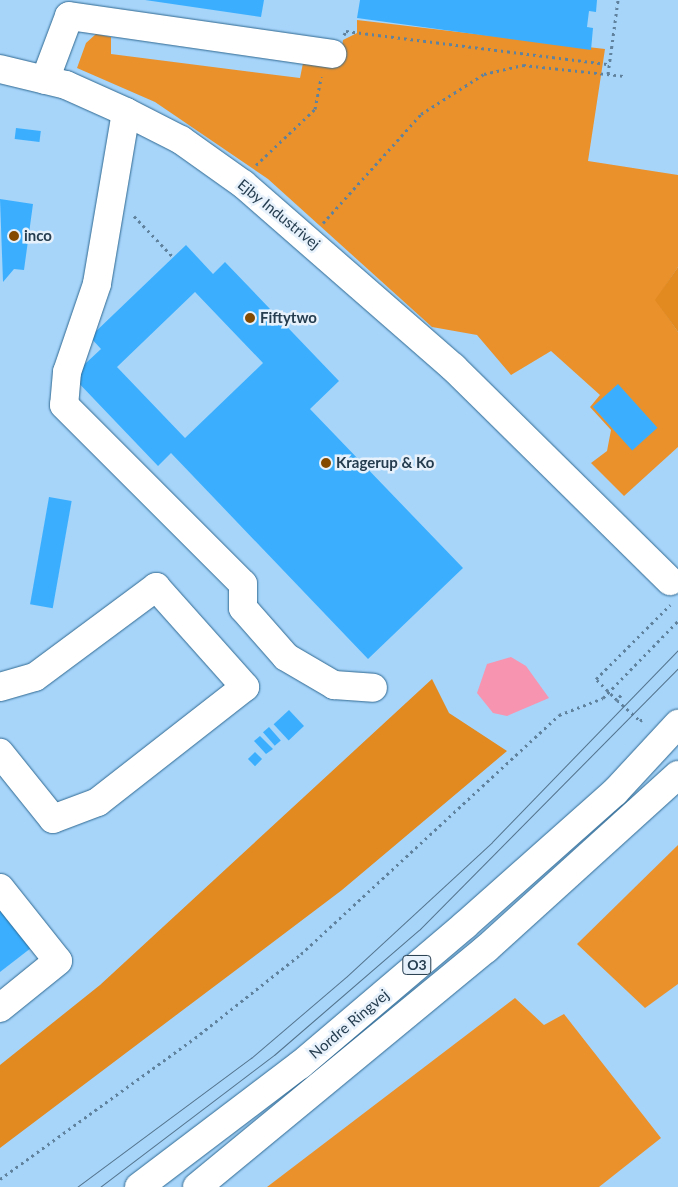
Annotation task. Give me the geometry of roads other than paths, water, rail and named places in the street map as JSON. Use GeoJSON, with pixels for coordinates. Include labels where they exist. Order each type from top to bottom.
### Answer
{"type":"FeatureCollection","features":[{"type":"Feature","properties":{"kind":"main road"},"geometry":{"type":"LineString","coordinates":[[45,80],[69,16],[328,53]]}},
{"type":"Feature","properties":{"kind":"main road","name":"Ejby Industrivej"},"geometry":{"type":"LineString","coordinates":[[0,69],[45,80],[126,112],[181,140],[243,184],[309,238],[515,428],[622,530],[672,591]]}},
{"type":"Feature","properties":{"kind":"main road"},"geometry":{"type":"LineString","coordinates":[[126,112],[97,284],[67,372],[64,405],[243,584],[243,608],[286,656],[334,686],[373,688]]}},
{"type":"Feature","properties":{"kind":"main road"},"geometry":{"type":"LineString","coordinates":[[0,687],[35,677],[156,587],[245,687],[98,802],[53,819],[0,753]]}},
{"type":"Feature","properties":{"kind":"main road","name":"Nordre Ringvej"},"geometry":{"type":"LineString","coordinates":[[139,1187],[300,1065],[465,925],[616,792],[678,724]]}},
{"type":"Feature","properties":{"kind":"main road","name":"Nordre Ringvej"},"geometry":{"type":"LineString","coordinates":[[197,1187],[486,949],[678,775]]}},
{"type":"Feature","properties":{"kind":"main road"},"geometry":{"type":"LineString","coordinates":[[0,888],[58,961],[0,1008]]}},
{"type":"Feature","properties":{"kind":"tram line"},"geometry":{"type":"LineString","coordinates":[[77,1187],[251,1058],[347,976],[492,842],[678,650]]}},
{"type":"Feature","properties":{"kind":"tram line"},"geometry":{"type":"LineString","coordinates":[[100,1187],[274,1055],[419,930],[678,668]]}},
{"type":"Feature","properties":{"kind":"place","name":"inco"},"geometry":{"type":"Point","coordinates":[14,236]}},
{"type":"Feature","properties":{"kind":"place","name":"Fiftytwo"},"geometry":{"type":"Point","coordinates":[250,318]}},
{"type":"Feature","properties":{"kind":"place","name":"Kragerup & Ko"},"geometry":{"type":"Point","coordinates":[326,463]}}]}
